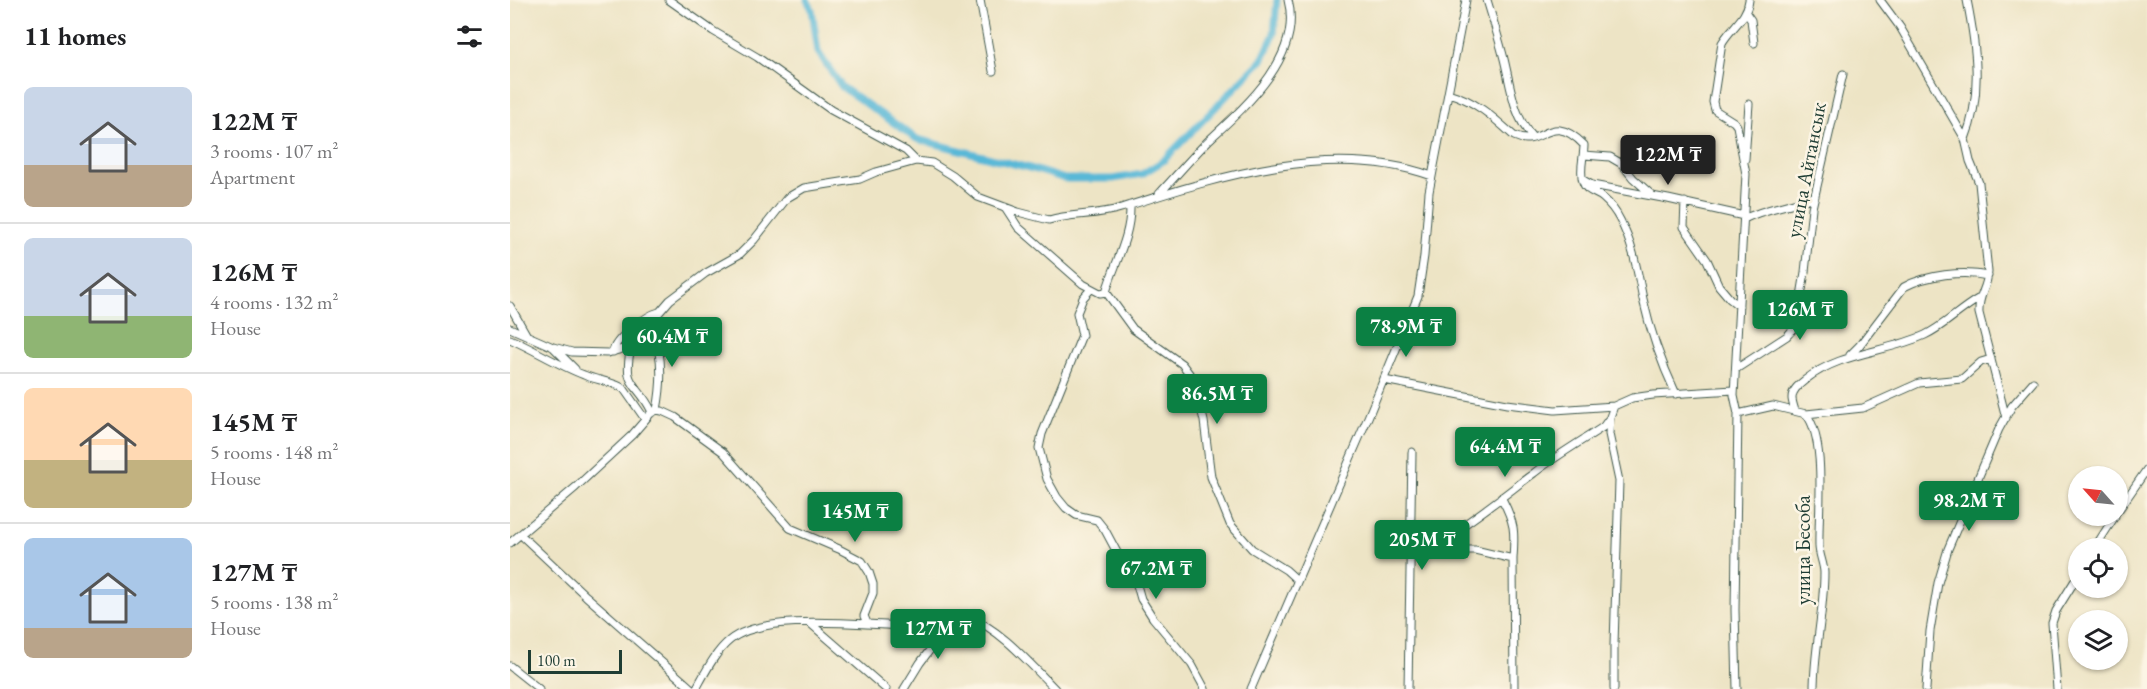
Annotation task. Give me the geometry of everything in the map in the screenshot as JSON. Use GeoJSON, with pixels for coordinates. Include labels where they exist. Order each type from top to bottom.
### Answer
{"type":"FeatureCollection","features":[{"type":"Feature","properties":{"kind":"street"},"geometry":{"type":"LineString","coordinates":[[669,0],[721,36],[757,57],[831,110],[906,151],[916,161]]}},
{"type":"Feature","properties":{"kind":"street"},"geometry":{"type":"LineString","coordinates":[[980,0],[993,71]]}},
{"type":"Feature","properties":{"kind":"street"},"geometry":{"type":"LineString","coordinates":[[1158,195],[1209,140],[1239,114],[1279,61],[1290,32],[1292,13],[1288,0]]}},
{"type":"Feature","properties":{"kind":"street"},"geometry":{"type":"LineString","coordinates":[[1251,689],[1413,311],[1421,285],[1425,223],[1432,176],[1466,0]]}},
{"type":"Feature","properties":{"kind":"street"},"geometry":{"type":"LineString","coordinates":[[1487,0],[1496,27],[1516,110],[1523,127],[1533,138]]}},
{"type":"Feature","properties":{"kind":"street"},"geometry":{"type":"LineString","coordinates":[[1737,689],[1735,599],[1738,414],[1734,390],[1746,174],[1737,126],[1715,110],[1713,102],[1722,43],[1746,12],[1749,0]]}},
{"type":"Feature","properties":{"kind":"street"},"geometry":{"type":"LineString","coordinates":[[1795,411],[1792,397],[1794,390],[1817,370],[1848,357],[1895,346],[1927,334],[1978,299],[1988,283],[1979,183],[1965,139],[1900,27],[1880,0]]}},
{"type":"Feature","properties":{"kind":"street"},"geometry":{"type":"LineString","coordinates":[[1965,139],[1971,126],[1976,62],[1967,0]]}},
{"type":"Feature","properties":{"kind":"street"},"geometry":{"type":"LineString","coordinates":[[1746,12],[1751,20],[1754,44]]}},
{"type":"Feature","properties":{"kind":"street","name":"улица Айтансык"},"geometry":{"type":"LineString","coordinates":[[1736,369],[1796,326],[1812,208],[1843,74]]}},
{"type":"Feature","properties":{"kind":"street"},"geometry":{"type":"LineString","coordinates":[[1448,93],[1470,101],[1486,111],[1520,139],[1533,138],[1556,129],[1567,131],[1584,145],[1583,180],[1587,189],[1601,196],[1610,205],[1630,241],[1649,323],[1660,356],[1677,394]]}},
{"type":"Feature","properties":{"kind":"street"},"geometry":{"type":"LineString","coordinates":[[1744,167],[1749,104]]}},
{"type":"Feature","properties":{"kind":"street"},"geometry":{"type":"LineString","coordinates":[[1584,155],[1610,157],[1622,164],[1633,178],[1653,196]]}},
{"type":"Feature","properties":{"kind":"street"},"geometry":{"type":"LineString","coordinates":[[510,328],[553,347],[572,352],[613,352],[631,347],[646,338],[659,312],[670,300],[706,273],[740,254],[787,198],[804,188],[860,179],[916,161],[932,163],[953,176],[978,197],[1049,220],[1119,209],[1158,195],[1291,165],[1328,161],[1367,161],[1414,169],[1432,176]]}},
{"type":"Feature","properties":{"kind":"street"},"geometry":{"type":"LineString","coordinates":[[1583,180],[1592,184],[1685,202],[1744,218],[1815,196]]}},
{"type":"Feature","properties":{"kind":"street"},"geometry":{"type":"LineString","coordinates":[[1685,202],[1684,227],[1707,260],[1719,286],[1739,306]]}},
{"type":"Feature","properties":{"kind":"street"},"geometry":{"type":"LineString","coordinates":[[1106,291],[1126,239],[1131,216],[1130,205]]}},
{"type":"Feature","properties":{"kind":"street"},"geometry":{"type":"LineString","coordinates":[[1005,207],[1018,227],[1091,289],[1100,293],[1106,291]]}},
{"type":"Feature","properties":{"kind":"street"},"geometry":{"type":"LineString","coordinates":[[1848,357],[1904,287],[1951,274],[1971,273],[1988,276]]}},
{"type":"Feature","properties":{"kind":"street"},"geometry":{"type":"LineString","coordinates":[[1091,289],[1083,298],[1077,313],[1082,336],[1042,434],[1039,448],[1047,479],[1066,508],[1076,515],[1096,520],[1105,530],[1137,585],[1141,599],[1153,618],[1192,665],[1205,689]]}},
{"type":"Feature","properties":{"kind":"street"},"geometry":{"type":"LineString","coordinates":[[1106,291],[1133,329],[1182,364],[1194,380],[1204,421],[1211,477],[1230,524],[1252,549],[1286,570],[1297,580]]}},
{"type":"Feature","properties":{"kind":"street"},"geometry":{"type":"LineString","coordinates":[[1978,299],[2006,418]]}},
{"type":"Feature","properties":{"kind":"street"},"geometry":{"type":"LineString","coordinates":[[510,306],[526,334]]}},
{"type":"Feature","properties":{"kind":"street"},"geometry":{"type":"LineString","coordinates":[[613,352],[613,347],[617,342],[651,314],[659,312]]}},
{"type":"Feature","properties":{"kind":"street"},"geometry":{"type":"LineString","coordinates":[[510,543],[576,487],[655,411],[661,387],[656,338],[652,328]]}},
{"type":"Feature","properties":{"kind":"street"},"geometry":{"type":"LineString","coordinates":[[510,339],[578,373],[620,385],[645,419]]}},
{"type":"Feature","properties":{"kind":"street"},"geometry":{"type":"LineString","coordinates":[[553,347],[578,373]]}},
{"type":"Feature","properties":{"kind":"street"},"geometry":{"type":"LineString","coordinates":[[620,385],[627,374],[631,347]]}},
{"type":"Feature","properties":{"kind":"street"},"geometry":{"type":"LineString","coordinates":[[1738,414],[1773,406],[1806,414],[1863,408],[1919,383],[1962,379],[1981,362],[1991,359]]}},
{"type":"Feature","properties":{"kind":"street"},"geometry":{"type":"LineString","coordinates":[[627,374],[655,411],[675,417],[723,452],[790,528],[862,561],[873,584],[873,593],[864,616],[867,622]]}},
{"type":"Feature","properties":{"kind":"street"},"geometry":{"type":"LineString","coordinates":[[1384,380],[1396,384],[1555,410],[1614,406],[1632,398],[1734,390]]}},
{"type":"Feature","properties":{"kind":"street"},"geometry":{"type":"LineString","coordinates":[[1926,689],[1930,631],[1948,549],[2012,406],[2033,382]]}},
{"type":"Feature","properties":{"kind":"street"},"geometry":{"type":"LineString","coordinates":[[1414,552],[1454,530],[1603,427],[1614,406]]}},
{"type":"Feature","properties":{"kind":"street","name":"улица Бесоба"},"geometry":{"type":"LineString","coordinates":[[1806,414],[1812,421],[1820,459],[1819,549],[1824,571],[1814,662],[1814,689]]}},
{"type":"Feature","properties":{"kind":"street"},"geometry":{"type":"LineString","coordinates":[[1610,417],[1609,434],[1619,481],[1614,689]]}},
{"type":"Feature","properties":{"kind":"street"},"geometry":{"type":"LineString","coordinates":[[1408,689],[1414,552],[1412,452]]}},
{"type":"Feature","properties":{"kind":"street"},"geometry":{"type":"LineString","coordinates":[[2128,497],[2147,469]]}},
{"type":"Feature","properties":{"kind":"street"},"geometry":{"type":"LineString","coordinates":[[1501,497],[1510,513],[1515,530],[1514,689]]}},
{"type":"Feature","properties":{"kind":"street"},"geometry":{"type":"LineString","coordinates":[[520,534],[586,596],[694,689],[730,640],[751,628],[810,623],[867,622],[907,626],[964,615],[983,622],[1055,689]]}},
{"type":"Feature","properties":{"kind":"street"},"geometry":{"type":"LineString","coordinates":[[1414,552],[1442,555],[1462,550],[1475,550],[1514,561]]}},
{"type":"Feature","properties":{"kind":"street"},"geometry":{"type":"LineString","coordinates":[[2057,689],[2052,623],[2056,611],[2068,592]]}},
{"type":"Feature","properties":{"kind":"street"},"geometry":{"type":"LineString","coordinates":[[904,689],[920,663],[954,618]]}},
{"type":"Feature","properties":{"kind":"street"},"geometry":{"type":"LineString","coordinates":[[810,623],[886,689]]}},
{"type":"Feature","properties":{"kind":"street"},"geometry":{"type":"LineString","coordinates":[[510,666],[539,689]]}},
{"type":"Feature","properties":{"kind":"street"},"geometry":{"type":"LineString","coordinates":[[869,689],[876,681]]}},
{"type":"Feature","properties":{"kind":"waterway"},"geometry":{"type":"LineString","coordinates":[[807,0],[812,9],[818,52],[842,87],[917,139],[1065,179],[1113,179],[1142,174],[1163,161],[1262,60],[1274,34],[1277,0]]}}]}
